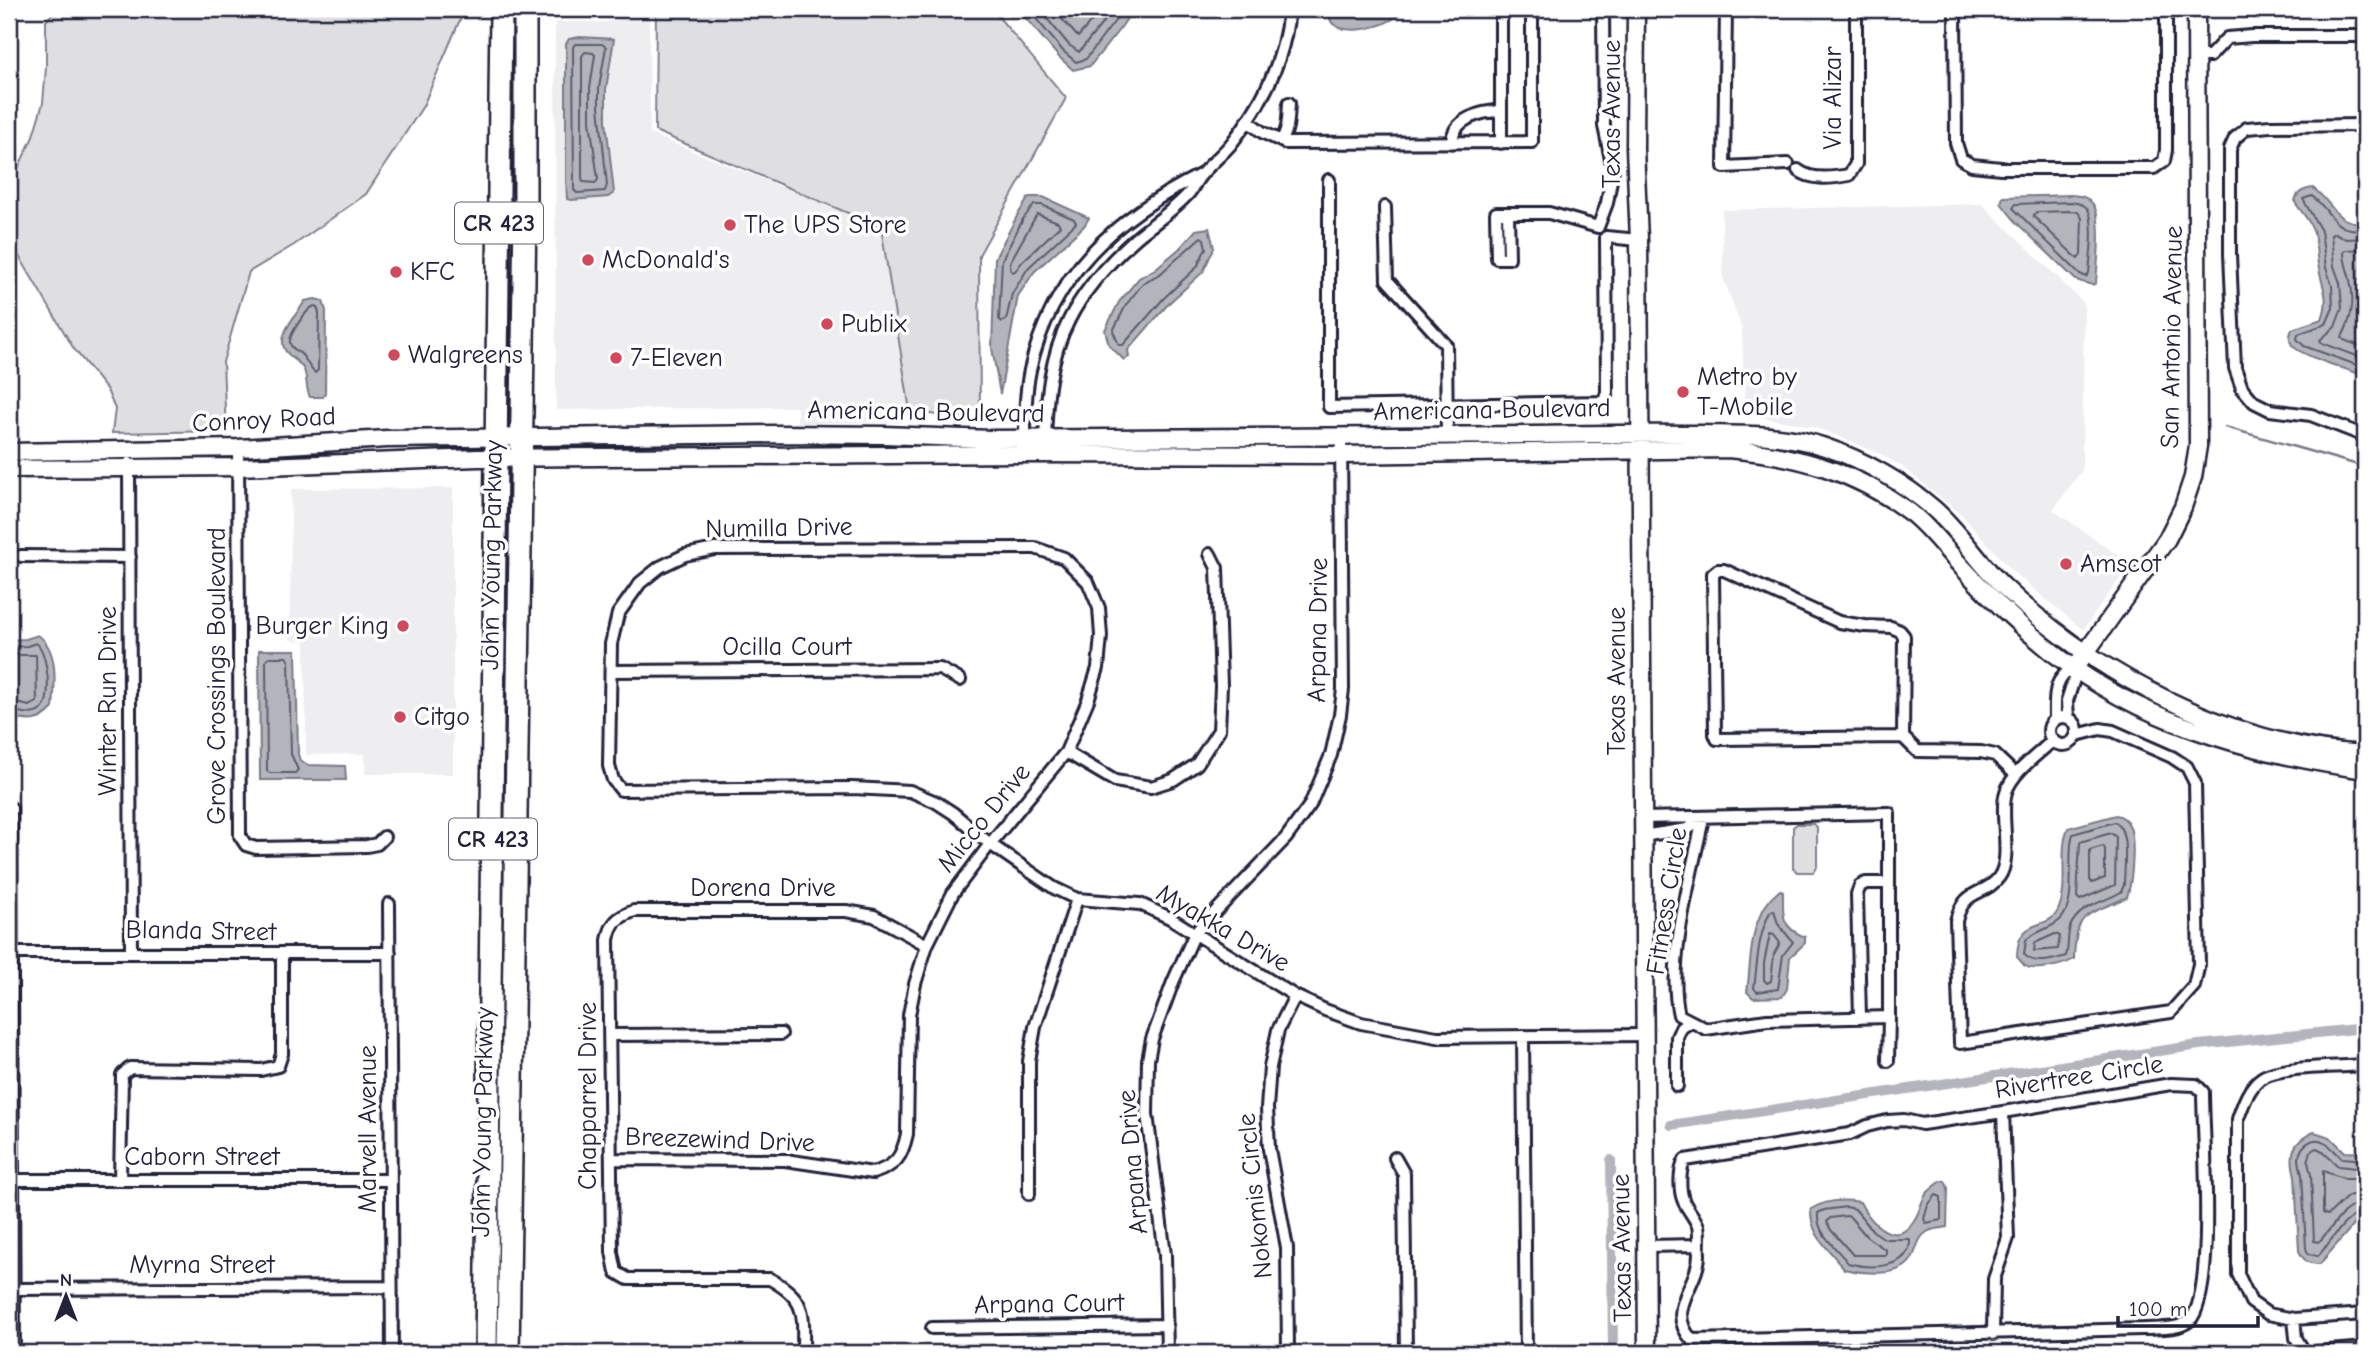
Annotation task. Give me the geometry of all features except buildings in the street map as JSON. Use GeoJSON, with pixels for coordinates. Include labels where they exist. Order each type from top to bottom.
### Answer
{"type":"FeatureCollection","features":[{"type":"Feature","properties":{"kind":"highway","name":"John Young Parkway"},"geometry":{"type":"LineString","coordinates":[[486,1353],[501,9]]}},
{"type":"Feature","properties":{"kind":"highway"},"geometry":{"type":"LineString","coordinates":[[516,9],[525,51]]}},
{"type":"Feature","properties":{"kind":"highway","name":"John Young Parkway"},"geometry":{"type":"LineString","coordinates":[[508,1344],[522,447],[525,9]]}},
{"type":"Feature","properties":{"kind":"highway"},"geometry":{"type":"LineString","coordinates":[[486,1297],[508,1344]]}},
{"type":"Feature","properties":{"kind":"main road","name":"Texas Avenue"},"geometry":{"type":"LineString","coordinates":[[1636,9],[1635,148],[1641,433],[1647,1353]]}},
{"type":"Feature","properties":{"kind":"main road","name":"San Antonio Avenue"},"geometry":{"type":"LineString","coordinates":[[2074,668],[2166,539],[2183,507],[2193,477],[2198,446],[2196,9]]}},
{"type":"Feature","properties":{"kind":"main road","name":"Americana Boulevard"},"geometry":{"type":"LineString","coordinates":[[1045,447],[1341,437],[1641,433],[1752,435],[1788,438],[1824,446],[1863,463],[1898,483],[1934,510],[2006,589],[2086,653],[2150,692],[2194,712],[2294,745],[2365,754]]}},
{"type":"Feature","properties":{"kind":"main road","name":"Americana Boulevard"},"geometry":{"type":"LineString","coordinates":[[522,447],[776,434],[884,435],[1025,447]]}},
{"type":"Feature","properties":{"kind":"main road"},"geometry":{"type":"LineString","coordinates":[[744,456],[764,447],[776,434]]}},
{"type":"Feature","properties":{"kind":"main road"},"geometry":{"type":"LineString","coordinates":[[884,435],[884,455]]}},
{"type":"Feature","properties":{"kind":"main road","name":"Conroy Road"},"geometry":{"type":"LineString","coordinates":[[9,452],[238,448],[387,439],[496,448]]}},
{"type":"Feature","properties":{"kind":"main road","name":"Conroy Road"},"geometry":{"type":"LineString","coordinates":[[9,469],[238,467],[522,447]]}},
{"type":"Feature","properties":{"kind":"main road","name":"Americana Boulevard"},"geometry":{"type":"LineString","coordinates":[[522,447],[744,456],[884,455],[1025,447],[1341,455],[1728,449],[1771,453],[1831,469],[1913,514],[1991,598],[2031,636],[2074,668],[2138,706],[2202,733],[2267,753],[2365,770]]}},
{"type":"Feature","properties":{"kind":"main road"},"geometry":{"type":"LineString","coordinates":[[1886,498],[1898,483]]}},
{"type":"Feature","properties":{"kind":"street"},"geometry":{"type":"LineString","coordinates":[[1025,447],[1028,384],[1034,355],[1043,326],[1069,277],[1112,233],[1144,207],[1200,175],[1230,146],[1269,85],[1278,62],[1289,9]]}},
{"type":"Feature","properties":{"kind":"street"},"geometry":{"type":"LineString","coordinates":[[1501,9],[1501,143]]}},
{"type":"Feature","properties":{"kind":"street"},"geometry":{"type":"LineString","coordinates":[[1248,121],[1285,143],[1532,142],[1532,9]]}},
{"type":"Feature","properties":{"kind":"street"},"geometry":{"type":"LineString","coordinates":[[1508,213],[1549,213],[1598,227],[1607,203],[1613,169],[1604,126],[1603,9]]}},
{"type":"Feature","properties":{"kind":"street"},"geometry":{"type":"LineString","coordinates":[[1726,9],[1724,167],[1788,164]]}},
{"type":"Feature","properties":{"kind":"street","name":"Via Alizar"},"geometry":{"type":"LineString","coordinates":[[1798,170],[1804,175],[1835,177],[1849,175],[1856,164],[1856,9]]}},
{"type":"Feature","properties":{"kind":"street"},"geometry":{"type":"LineString","coordinates":[[1955,9],[1956,143],[1961,159],[1972,165],[2001,168],[2154,168],[2164,161],[2166,9]]}},
{"type":"Feature","properties":{"kind":"street"},"geometry":{"type":"LineString","coordinates":[[2197,56],[2210,56],[2227,38],[2365,36]]}},
{"type":"Feature","properties":{"kind":"street"},"geometry":{"type":"LineString","coordinates":[[1280,141],[1287,126],[1289,103]]}},
{"type":"Feature","properties":{"kind":"street"},"geometry":{"type":"LineString","coordinates":[[1452,143],[1452,134],[1460,124],[1480,112],[1501,111]]}},
{"type":"Feature","properties":{"kind":"street"},"geometry":{"type":"LineString","coordinates":[[2365,125],[2266,126],[2247,128],[2235,138],[2230,149],[2230,254],[2235,368],[2242,388],[2254,402],[2270,410],[2311,415],[2365,436]]}},
{"type":"Feature","properties":{"kind":"street"},"geometry":{"type":"LineString","coordinates":[[1045,447],[1052,361],[1068,320],[1085,292],[1110,263],[1190,192],[1200,175]]}},
{"type":"Feature","properties":{"kind":"street"},"geometry":{"type":"LineString","coordinates":[[1329,180],[1329,407],[1604,402],[1607,392],[1606,237],[1639,240]]}},
{"type":"Feature","properties":{"kind":"street"},"geometry":{"type":"LineString","coordinates":[[1385,207],[1387,280],[1446,345],[1447,436]]}},
{"type":"Feature","properties":{"kind":"street","name":"Arpana Drive"},"geometry":{"type":"LineString","coordinates":[[1167,1353],[1165,1255],[1147,1114],[1149,1060],[1173,982],[1195,933],[1286,838],[1310,805],[1331,755],[1343,689],[1341,437]]}},
{"type":"Feature","properties":{"kind":"street","name":"Grove Crossings Boulevard"},"geometry":{"type":"LineString","coordinates":[[238,448],[240,836],[246,845],[256,848],[367,846],[377,844],[384,837]]}},
{"type":"Feature","properties":{"kind":"street","name":"Winter Run Drive"},"geometry":{"type":"LineString","coordinates":[[129,450],[131,952]]}},
{"type":"Feature","properties":{"kind":"street","name":"Numilla Drive"},"geometry":{"type":"LineString","coordinates":[[609,766],[611,644],[618,614],[640,583],[660,567],[685,555],[715,549],[1035,548]]}},
{"type":"Feature","properties":{"kind":"street","name":"Micco Drive"},"geometry":{"type":"LineString","coordinates":[[904,1152],[907,1134],[909,1015],[927,945],[953,893],[1066,752],[1098,668],[1101,636],[1099,608],[1088,582],[1064,558],[1035,548]]}},
{"type":"Feature","properties":{"kind":"street"},"geometry":{"type":"LineString","coordinates":[[1066,752],[1115,781],[1151,787],[1173,780],[1198,764],[1219,730],[1221,686],[1217,568],[1210,554]]}},
{"type":"Feature","properties":{"kind":"street"},"geometry":{"type":"LineString","coordinates":[[21,556],[130,557]]}},
{"type":"Feature","properties":{"kind":"street"},"geometry":{"type":"LineString","coordinates":[[1903,737],[1905,636],[1900,631],[1891,627],[1839,622],[1724,570],[1713,573],[1717,739],[1903,737],[1917,751],[1980,752],[1995,755],[2016,775]]}},
{"type":"Feature","properties":{"kind":"street"},"geometry":{"type":"LineString","coordinates":[[2053,740],[2016,775],[2007,790],[2004,805],[2004,867],[1998,878],[1959,906],[1956,920],[1961,1043],[2171,1012],[2194,986],[2199,964],[2195,783],[2187,767],[2172,757],[2113,732],[2100,729],[2077,735],[2066,745],[2060,745],[2053,740],[2050,729],[2055,720],[2055,694],[2059,681],[2065,673],[2074,668],[2074,678],[2068,694],[2068,718],[2076,725],[2077,735]]}},
{"type":"Feature","properties":{"kind":"street","name":"Ocilla Court"},"geometry":{"type":"LineString","coordinates":[[611,671],[940,669],[960,680]]}},
{"type":"Feature","properties":{"kind":"street"},"geometry":{"type":"LineString","coordinates":[[2055,720],[2068,718]]}},
{"type":"Feature","properties":{"kind":"street","name":"Myakka Drive"},"geometry":{"type":"LineString","coordinates":[[609,766],[613,780],[621,790],[853,788],[910,791],[936,802],[1032,875],[1077,899],[1140,904],[1170,918],[1294,996],[1337,1014],[1392,1030],[1437,1037],[1644,1035]]}},
{"type":"Feature","properties":{"kind":"street"},"geometry":{"type":"LineString","coordinates":[[11,808],[14,1353]]}},
{"type":"Feature","properties":{"kind":"street"},"geometry":{"type":"LineString","coordinates":[[1642,818],[1889,813],[1888,1061]]}},
{"type":"Feature","properties":{"kind":"street"},"geometry":{"type":"LineString","coordinates":[[1642,836],[1688,829],[1703,818]]}},
{"type":"Feature","properties":{"kind":"street","name":"Fitness Circle"},"geometry":{"type":"LineString","coordinates":[[1690,1022],[1679,1015],[1675,998],[1676,967],[1703,818]]}},
{"type":"Feature","properties":{"kind":"street"},"geometry":{"type":"LineString","coordinates":[[1860,1018],[1857,894],[1860,886],[1866,883],[1888,883]]}},
{"type":"Feature","properties":{"kind":"street"},"geometry":{"type":"LineString","coordinates":[[1029,1194],[1029,1061],[1035,1027],[1077,899]]}},
{"type":"Feature","properties":{"kind":"street","name":"Marvell Avenue"},"geometry":{"type":"LineString","coordinates":[[389,904],[392,1353]]}},
{"type":"Feature","properties":{"kind":"street","name":"Dorena Drive"},"geometry":{"type":"LineString","coordinates":[[608,940],[610,927],[619,917],[634,911],[846,911],[874,916],[927,945]]}},
{"type":"Feature","properties":{"kind":"street","name":"Chapparrel Drive"},"geometry":{"type":"LineString","coordinates":[[608,940],[612,1252],[616,1272],[628,1279],[770,1279],[785,1287],[801,1305],[803,1353]]}},
{"type":"Feature","properties":{"kind":"street","name":"Blanda Street"},"geometry":{"type":"LineString","coordinates":[[11,953],[390,953]]}},
{"type":"Feature","properties":{"kind":"street"},"geometry":{"type":"LineString","coordinates":[[120,1180],[122,1075],[130,1068],[261,1070],[278,1066],[282,1054],[282,954]]}},
{"type":"Feature","properties":{"kind":"street","name":"Nokomis Circle"},"geometry":{"type":"LineString","coordinates":[[1288,1353],[1287,1248],[1269,1149],[1267,1108],[1270,1067],[1278,1030],[1294,996]]}},
{"type":"Feature","properties":{"kind":"street"},"geometry":{"type":"LineString","coordinates":[[1677,1086],[1676,1037],[1681,1028],[1690,1022],[1706,1029],[1767,1020],[1889,1017]]}},
{"type":"Feature","properties":{"kind":"street"},"geometry":{"type":"LineString","coordinates":[[610,1035],[780,1034]]}},
{"type":"Feature","properties":{"kind":"street"},"geometry":{"type":"LineString","coordinates":[[1524,1036],[1526,1353]]}},
{"type":"Feature","properties":{"kind":"street"},"geometry":{"type":"LineString","coordinates":[[2365,1065],[2287,1071],[2262,1077],[2244,1099],[2238,1119],[2238,1274],[2251,1302],[2268,1314],[2294,1318],[2365,1314]]}},
{"type":"Feature","properties":{"kind":"street","name":"Rivertree Circle"},"geometry":{"type":"LineString","coordinates":[[2171,1084],[2196,1085],[2203,1092],[2205,1258],[2200,1302],[2192,1318],[2184,1325],[1993,1334],[1692,1340],[1683,1330],[1681,1314],[1684,1298],[1699,1267],[1698,1245],[1698,1226],[1683,1200],[1681,1167],[1685,1160],[1850,1134],[1887,1121],[1904,1120],[1922,1124],[2171,1084]]}},
{"type":"Feature","properties":{"kind":"street"},"geometry":{"type":"LineString","coordinates":[[1993,1334],[1994,1279],[2008,1238],[2003,1112]]}},
{"type":"Feature","properties":{"kind":"street","name":"Breezewind Drive"},"geometry":{"type":"LineString","coordinates":[[611,1159],[785,1160],[873,1173],[884,1169],[904,1152]]}},
{"type":"Feature","properties":{"kind":"street"},"geometry":{"type":"LineString","coordinates":[[1395,1158],[1404,1174],[1406,1353]]}},
{"type":"Feature","properties":{"kind":"street","name":"Caborn Street"},"geometry":{"type":"LineString","coordinates":[[13,1180],[391,1180]]}},
{"type":"Feature","properties":{"kind":"street"},"geometry":{"type":"LineString","coordinates":[[1647,1246],[1698,1245]]}},
{"type":"Feature","properties":{"kind":"street","name":"Myrna Street"},"geometry":{"type":"LineString","coordinates":[[13,1289],[391,1287]]}},
{"type":"Feature","properties":{"kind":"street"},"geometry":{"type":"LineString","coordinates":[[2294,1318],[2296,1338],[2305,1353],[2365,1349]]}},
{"type":"Feature","properties":{"kind":"street","name":"Arpana Court"},"geometry":{"type":"LineString","coordinates":[[932,1328],[1167,1325]]}},
{"type":"Feature","properties":{"kind":"shaded area"},"geometry":{"type":"Polygon","coordinates":[[[56,9],[462,9],[462,15],[423,106],[366,194],[294,245],[249,272],[223,362],[226,431],[112,433],[115,409],[107,390],[74,349],[9,239],[9,187],[32,139],[43,103],[46,21],[56,9]]]}},
{"type":"Feature","properties":{"kind":"shaded area"},"geometry":{"type":"Polygon","coordinates":[[[656,9],[992,9],[1066,98],[979,255],[980,421],[910,411],[881,227],[655,131],[656,9]]]}},
{"type":"Feature","properties":{"kind":"shaded area"},"geometry":{"type":"Polygon","coordinates":[[[649,16],[650,134],[881,227],[910,411],[900,422],[797,423],[797,407],[556,410],[555,22],[604,22],[649,16]]]}},
{"type":"Feature","properties":{"kind":"shaded area"},"geometry":{"type":"Polygon","coordinates":[[[1982,204],[2084,303],[2082,470],[2053,510],[2126,561],[2128,567],[2083,630],[2011,570],[1962,515],[1904,468],[1880,454],[1823,430],[1745,412],[1742,329],[1723,277],[1722,210],[1982,204]]]}},
{"type":"Feature","properties":{"kind":"shaded area"},"geometry":{"type":"Polygon","coordinates":[[[453,488],[453,774],[365,774],[365,754],[306,755],[305,641],[290,640],[291,489],[453,488]]]}},
{"type":"Feature","properties":{"kind":"shaded area"},"geometry":{"type":"Polygon","coordinates":[[[1797,824],[1813,824],[1817,827],[1817,867],[1813,872],[1797,872],[1793,868],[1793,827],[1797,824]]]}},
{"type":"Feature","properties":{"kind":"shaded area"},"geometry":{"type":"Polygon","coordinates":[[[2214,1346],[2214,1353],[1816,1353],[2214,1346]]]}},
{"type":"Feature","properties":{"kind":"water"},"geometry":{"type":"Polygon","coordinates":[[[1018,9],[1133,9],[1090,66],[1073,70],[1018,9]]]}},
{"type":"Feature","properties":{"kind":"water"},"geometry":{"type":"Polygon","coordinates":[[[1328,9],[1397,9],[1397,16],[1375,27],[1357,30],[1340,28],[1333,24],[1328,9]]]}},
{"type":"Feature","properties":{"kind":"water"},"geometry":{"type":"Polygon","coordinates":[[[569,39],[614,39],[606,89],[606,121],[614,193],[608,197],[571,200],[567,199],[566,178],[566,44],[569,39]]]}},
{"type":"Feature","properties":{"kind":"water"},"geometry":{"type":"Polygon","coordinates":[[[2313,188],[2341,217],[2365,222],[2365,376],[2305,354],[2290,341],[2292,329],[2322,319],[2325,305],[2313,230],[2295,202],[2301,192],[2313,188]]]}},
{"type":"Feature","properties":{"kind":"water"},"geometry":{"type":"Polygon","coordinates":[[[2071,195],[2090,201],[2096,210],[2099,242],[2096,283],[2092,285],[2076,280],[2017,223],[2001,203],[2003,197],[2071,195]]]}},
{"type":"Feature","properties":{"kind":"water"},"geometry":{"type":"Polygon","coordinates":[[[1029,197],[1043,197],[1089,218],[1084,226],[1034,272],[1018,296],[1000,394],[992,348],[995,258],[1029,197]]]}},
{"type":"Feature","properties":{"kind":"water"},"geometry":{"type":"Polygon","coordinates":[[[1209,228],[1214,248],[1203,272],[1169,303],[1128,350],[1129,357],[1124,360],[1109,345],[1105,330],[1119,302],[1139,278],[1155,269],[1179,249],[1196,230],[1209,228]]]}},
{"type":"Feature","properties":{"kind":"water"},"geometry":{"type":"Polygon","coordinates":[[[305,301],[323,301],[326,311],[323,397],[310,397],[304,370],[287,353],[283,344],[286,331],[305,301]]]}},
{"type":"Feature","properties":{"kind":"water"},"geometry":{"type":"Polygon","coordinates":[[[38,635],[45,641],[53,658],[53,708],[38,719],[22,720],[9,716],[9,640],[38,635]]]}},
{"type":"Feature","properties":{"kind":"water"},"geometry":{"type":"Polygon","coordinates":[[[259,650],[296,650],[300,761],[308,765],[345,766],[346,780],[260,780],[259,650]]]}},
{"type":"Feature","properties":{"kind":"water"},"geometry":{"type":"Polygon","coordinates":[[[2116,815],[2124,818],[2131,832],[2132,872],[2127,897],[2086,916],[2078,931],[2074,959],[2050,967],[2025,966],[2017,957],[2022,935],[2028,929],[2055,916],[2059,908],[2068,828],[2116,815]]]}},
{"type":"Feature","properties":{"kind":"water"},"geometry":{"type":"Polygon","coordinates":[[[1780,890],[1783,892],[1787,924],[1805,937],[1805,943],[1790,957],[1787,989],[1782,997],[1753,998],[1747,992],[1753,937],[1762,911],[1780,890]]]}},
{"type":"Feature","properties":{"kind":"water"},"geometry":{"type":"Polygon","coordinates":[[[2314,1132],[2330,1137],[2345,1152],[2365,1153],[2365,1218],[2354,1224],[2320,1264],[2307,1261],[2299,1251],[2292,1161],[2297,1144],[2314,1132]]]}},
{"type":"Feature","properties":{"kind":"water"},"geometry":{"type":"Polygon","coordinates":[[[1941,1181],[1945,1181],[1948,1188],[1947,1227],[1931,1230],[1924,1235],[1911,1260],[1898,1270],[1870,1273],[1844,1269],[1814,1227],[1811,1209],[1828,1202],[1847,1201],[1860,1202],[1871,1219],[1886,1231],[1901,1232],[1909,1227],[1926,1195],[1941,1181]]]}},
{"type":"Feature","properties":{"kind":"waterway"},"geometry":{"type":"LineString","coordinates":[[2225,427],[2365,467]]}},
{"type":"Feature","properties":{"kind":"waterway"},"geometry":{"type":"LineString","coordinates":[[1671,1125],[2199,1045],[2365,1028]]}},
{"type":"Feature","properties":{"kind":"waterway"},"geometry":{"type":"LineString","coordinates":[[1611,1160],[1613,1353]]}},
{"type":"Feature","properties":{"kind":"place","name":"The UPS Store"},"geometry":{"type":"Point","coordinates":[730,225]}},
{"type":"Feature","properties":{"kind":"place","name":"McDonald's"},"geometry":{"type":"Point","coordinates":[588,260]}},
{"type":"Feature","properties":{"kind":"place","name":"KFC"},"geometry":{"type":"Point","coordinates":[396,272]}},
{"type":"Feature","properties":{"kind":"place","name":"Publix"},"geometry":{"type":"Point","coordinates":[827,324]}},
{"type":"Feature","properties":{"kind":"place","name":"Walgreens"},"geometry":{"type":"Point","coordinates":[394,355]}},
{"type":"Feature","properties":{"kind":"place","name":"7-Eleven"},"geometry":{"type":"Point","coordinates":[616,358]}},
{"type":"Feature","properties":{"kind":"place","name":"Metro by T-Mobile"},"geometry":{"type":"Point","coordinates":[1683,392]}},
{"type":"Feature","properties":{"kind":"place","name":"Amscot"},"geometry":{"type":"Point","coordinates":[2066,564]}},
{"type":"Feature","properties":{"kind":"place","name":"Burger King"},"geometry":{"type":"Point","coordinates":[403,626]}},
{"type":"Feature","properties":{"kind":"place","name":"Citgo"},"geometry":{"type":"Point","coordinates":[400,717]}}]}
